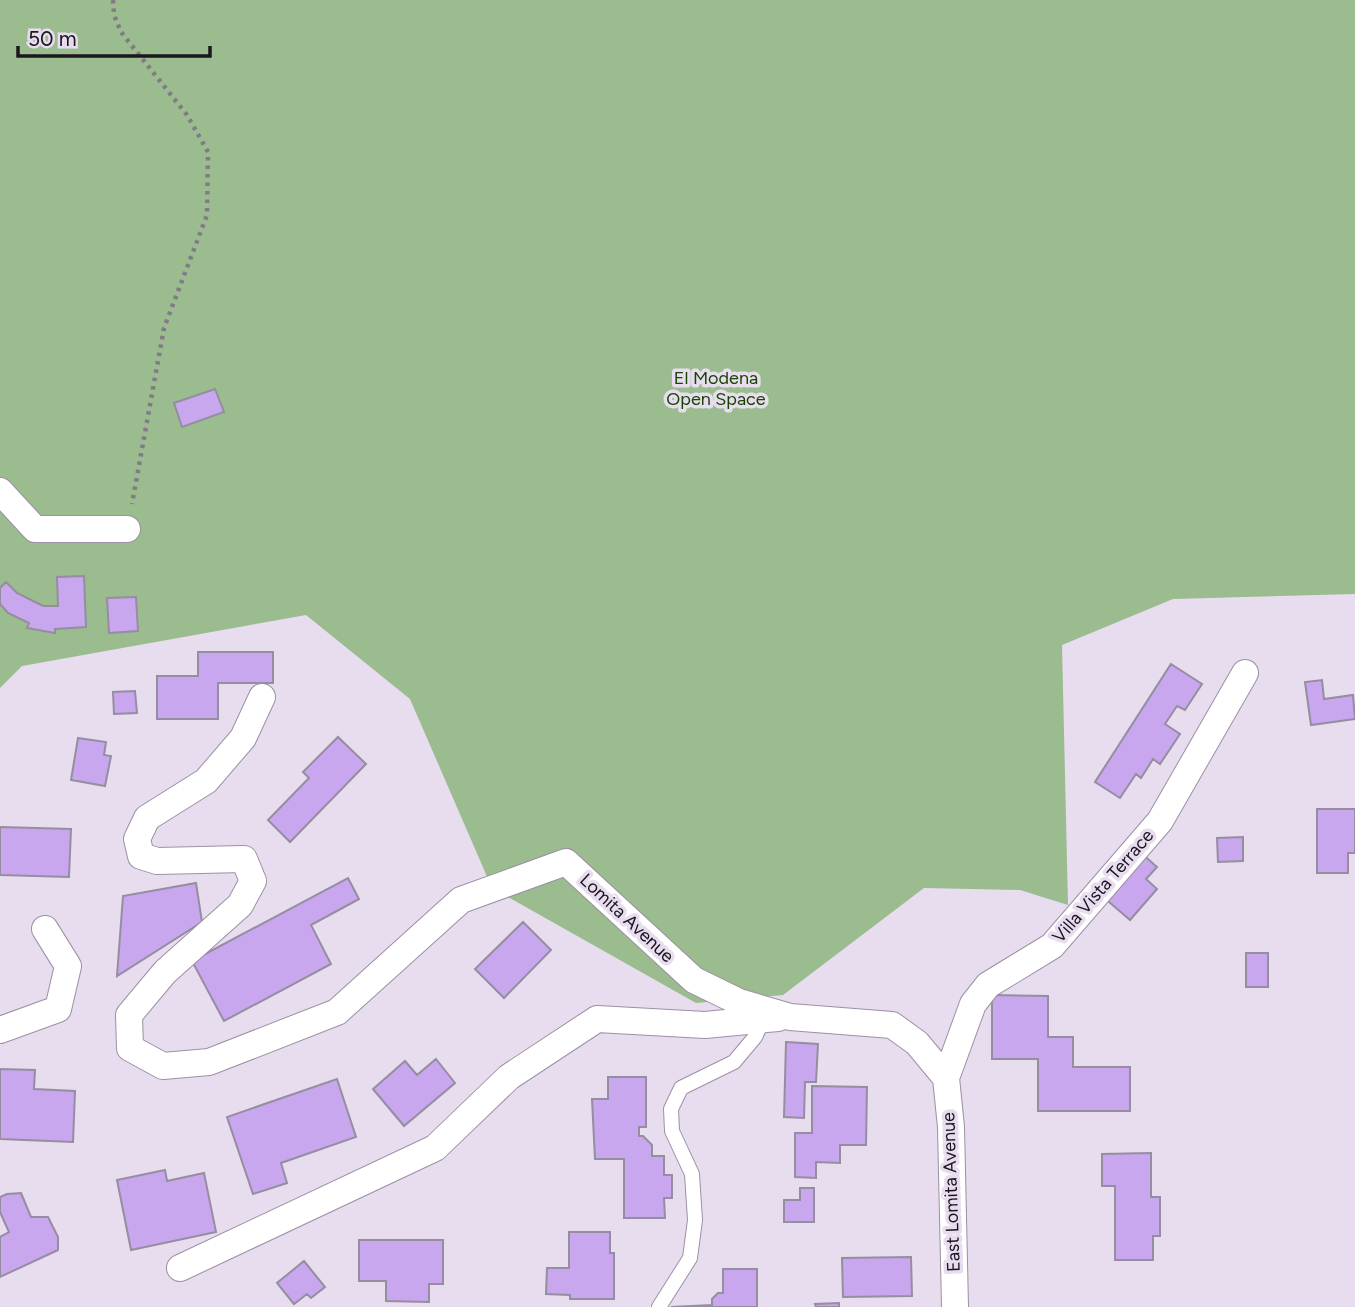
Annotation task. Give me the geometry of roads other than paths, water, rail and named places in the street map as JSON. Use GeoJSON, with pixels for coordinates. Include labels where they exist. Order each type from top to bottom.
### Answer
{"type":"FeatureCollection","features":[{"type":"Feature","properties":{"kind":"street"},"geometry":{"type":"LineString","coordinates":[[0,491],[35,529],[127,529]]}},
{"type":"Feature","properties":{"kind":"street","name":"Villa Vista Terrace"},"geometry":{"type":"LineString","coordinates":[[946,1078],[973,1004],[988,985],[1052,946],[1160,821],[1245,673]]}},
{"type":"Feature","properties":{"kind":"street","name":"Lomita Avenue"},"geometry":{"type":"LineString","coordinates":[[262,697],[243,738],[206,781],[147,818],[137,839],[141,856],[157,861],[244,859],[253,881],[240,905],[165,972],[129,1015],[130,1048],[163,1066],[209,1062],[337,1012],[461,900],[566,862],[694,980],[739,1002],[790,1017],[892,1025],[917,1043],[946,1078]]}},
{"type":"Feature","properties":{"kind":"street"},"geometry":{"type":"LineString","coordinates":[[0,1030],[58,1009],[68,966],[45,929]]}},
{"type":"Feature","properties":{"kind":"street"},"geometry":{"type":"LineString","coordinates":[[180,1268],[435,1148],[509,1077],[597,1018],[705,1025],[790,1017]]}},
{"type":"Feature","properties":{"kind":"street","name":"East Lomita Avenue"},"geometry":{"type":"LineString","coordinates":[[946,1078],[951,1127],[955,1307]]}},
{"type":"Feature","properties":{"kind":"lane"},"geometry":{"type":"LineString","coordinates":[[659,1307],[690,1258],[695,1220],[692,1174],[672,1131],[671,1109],[681,1088],[734,1062],[755,1037],[763,1020]]}},
{"type":"Feature","properties":{"kind":"park label","name":"El Modena Open Space"},"geometry":{"type":"Point","coordinates":[716,388]}}]}
